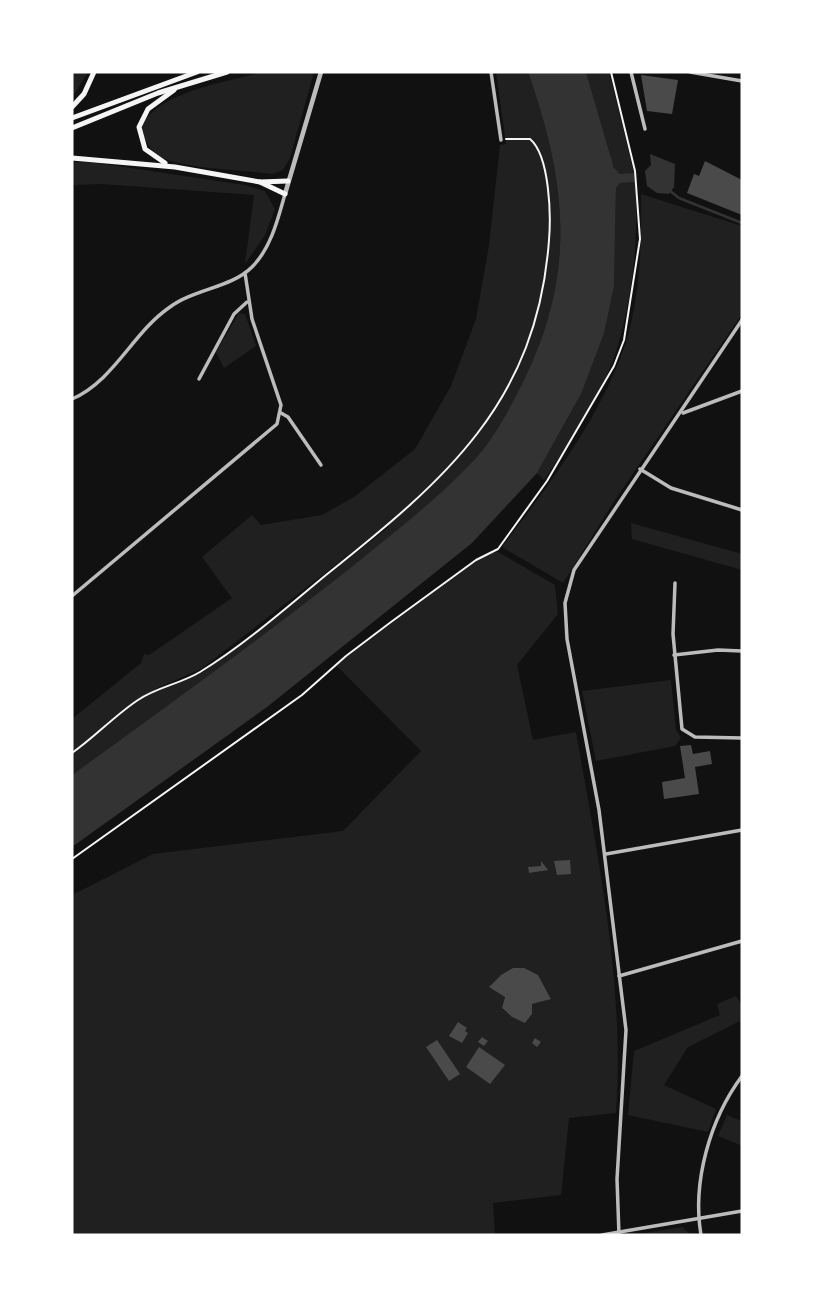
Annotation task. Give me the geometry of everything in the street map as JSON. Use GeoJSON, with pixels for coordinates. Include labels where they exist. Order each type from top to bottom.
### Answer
{"type":"FeatureCollection","features":[{"type":"Feature","properties":{"kind":"highway"},"geometry":{"type":"LineString","coordinates":[[72,107],[84,94],[94,72]]}},
{"type":"Feature","properties":{"kind":"highway"},"geometry":{"type":"LineString","coordinates":[[72,118],[197,72]]}},
{"type":"Feature","properties":{"kind":"highway"},"geometry":{"type":"LineString","coordinates":[[72,128],[227,72]]}},
{"type":"Feature","properties":{"kind":"highway"},"geometry":{"type":"LineString","coordinates":[[175,167],[149,155],[141,143],[139,127],[148,109],[177,88]]}},
{"type":"Feature","properties":{"kind":"highway"},"geometry":{"type":"LineString","coordinates":[[72,158],[175,167],[260,182],[288,181]]}},
{"type":"Feature","properties":{"kind":"highway"},"geometry":{"type":"LineString","coordinates":[[260,182],[285,194]]}},
{"type":"Feature","properties":{"kind":"street"},"geometry":{"type":"LineString","coordinates":[[72,399],[93,386],[163,312],[187,296],[245,273],[268,244],[321,72]]}},
{"type":"Feature","properties":{"kind":"street"},"geometry":{"type":"LineString","coordinates":[[491,72],[500,140]]}},
{"type":"Feature","properties":{"kind":"street"},"geometry":{"type":"LineString","coordinates":[[631,72],[645,129]]}},
{"type":"Feature","properties":{"kind":"street"},"geometry":{"type":"LineString","coordinates":[[690,72],[742,81]]}},
{"type":"Feature","properties":{"kind":"street"},"geometry":{"type":"LineString","coordinates":[[72,596],[277,424],[281,413],[278,393],[247,302],[245,273]]}},
{"type":"Feature","properties":{"kind":"street"},"geometry":{"type":"LineString","coordinates":[[199,379],[234,314],[247,302]]}},
{"type":"Feature","properties":{"kind":"street"},"geometry":{"type":"LineString","coordinates":[[618,1234],[617,1179],[626,1061],[619,976],[606,855],[568,639],[565,603],[574,570],[742,320]]}},
{"type":"Feature","properties":{"kind":"street"},"geometry":{"type":"LineString","coordinates":[[681,414],[742,391]]}},
{"type":"Feature","properties":{"kind":"street"},"geometry":{"type":"LineString","coordinates":[[281,413],[288,417],[321,465]]}},
{"type":"Feature","properties":{"kind":"street"},"geometry":{"type":"LineString","coordinates":[[640,469],[671,488],[742,510]]}},
{"type":"Feature","properties":{"kind":"street"},"geometry":{"type":"LineString","coordinates":[[676,583],[672,614],[682,729],[695,737],[742,738]]}},
{"type":"Feature","properties":{"kind":"street"},"geometry":{"type":"LineString","coordinates":[[674,655],[718,650],[742,652]]}},
{"type":"Feature","properties":{"kind":"street"},"geometry":{"type":"LineString","coordinates":[[606,855],[742,830]]}},
{"type":"Feature","properties":{"kind":"street"},"geometry":{"type":"LineString","coordinates":[[619,976],[742,941]]}},
{"type":"Feature","properties":{"kind":"street"},"geometry":{"type":"LineString","coordinates":[[701,1235],[698,1218],[699,1189],[713,1131],[742,1076]]}},
{"type":"Feature","properties":{"kind":"street"},"geometry":{"type":"LineString","coordinates":[[602,1235],[742,1211]]}},
{"type":"Feature","properties":{"kind":"path"},"geometry":{"type":"LineString","coordinates":[[72,859],[302,695],[346,656],[476,560],[498,549],[547,481],[614,366],[624,340],[640,239],[635,171],[611,72]]}},
{"type":"Feature","properties":{"kind":"path"},"geometry":{"type":"LineString","coordinates":[[72,753],[138,700],[202,670],[388,526],[447,472],[489,420],[514,374],[532,332],[543,294],[550,229],[545,174],[536,144],[530,139],[500,140]]}},
{"type":"Feature","properties":{"kind":"shaded area"},"geometry":{"type":"Polygon","coordinates":[[[72,72],[88,72],[72,98],[72,72]]]}},
{"type":"Feature","properties":{"kind":"shaded area"},"geometry":{"type":"Polygon","coordinates":[[[262,72],[314,72],[290,158],[283,170],[273,174],[187,165],[163,158],[148,145],[142,127],[149,115],[161,105],[194,90],[262,72]]]}},
{"type":"Feature","properties":{"kind":"shaded area"},"geometry":{"type":"Polygon","coordinates":[[[496,72],[528,72],[552,154],[558,193],[558,270],[551,308],[538,347],[515,397],[488,443],[442,492],[389,537],[270,630],[72,775],[72,719],[141,663],[144,654],[149,655],[232,598],[202,557],[252,515],[261,525],[322,515],[354,497],[415,449],[451,386],[476,319],[489,245],[500,145],[506,144],[496,72]],[[387,525],[201,669],[155,689],[156,692],[203,672],[389,527],[387,525]]]}},
{"type":"Feature","properties":{"kind":"shaded area"},"geometry":{"type":"Polygon","coordinates":[[[528,72],[586,72],[614,168],[620,174],[634,173],[635,182],[620,183],[616,188],[614,286],[604,333],[581,394],[537,473],[472,543],[267,707],[72,847],[72,775],[270,630],[389,537],[459,476],[482,451],[500,425],[538,347],[551,308],[558,269],[558,193],[552,154],[528,72]]]}},
{"type":"Feature","properties":{"kind":"shaded area"},"geometry":{"type":"Polygon","coordinates":[[[586,72],[609,72],[634,173],[619,175],[614,168],[586,72]]]}},
{"type":"Feature","properties":{"kind":"shaded area"},"geometry":{"type":"Polygon","coordinates":[[[650,154],[675,164],[674,187],[669,194],[657,193],[647,186],[645,171],[651,165],[650,154]]]}},
{"type":"Feature","properties":{"kind":"shaded area"},"geometry":{"type":"Polygon","coordinates":[[[72,162],[97,163],[245,185],[265,191],[275,209],[265,235],[245,264],[254,195],[101,184],[72,185],[72,162]]]}},
{"type":"Feature","properties":{"kind":"shaded area"},"geometry":{"type":"Polygon","coordinates":[[[635,182],[635,250],[629,298],[619,343],[606,378],[590,409],[544,480],[537,473],[581,394],[614,286],[616,188],[619,183],[635,182]]]}},
{"type":"Feature","properties":{"kind":"shaded area"},"geometry":{"type":"Polygon","coordinates":[[[641,194],[742,226],[742,314],[615,500],[563,583],[502,547],[572,449],[603,397],[615,370],[631,325],[637,288],[641,194]]]}},
{"type":"Feature","properties":{"kind":"shaded area"},"geometry":{"type":"Polygon","coordinates":[[[239,313],[245,314],[256,346],[224,368],[216,352],[239,313]]]}},
{"type":"Feature","properties":{"kind":"shaded area"},"geometry":{"type":"Polygon","coordinates":[[[631,523],[742,554],[742,570],[632,539],[631,523]]]}},
{"type":"Feature","properties":{"kind":"shaded area"},"geometry":{"type":"Polygon","coordinates":[[[498,552],[555,585],[558,614],[517,665],[533,740],[576,732],[601,874],[613,969],[618,1065],[616,1113],[569,1118],[561,1195],[493,1203],[495,1235],[72,1235],[72,895],[153,854],[343,831],[421,751],[336,665],[486,554],[498,552]],[[519,968],[501,975],[490,986],[505,997],[502,1009],[525,1022],[532,1014],[532,1004],[551,998],[538,975],[519,968]]]}},
{"type":"Feature","properties":{"kind":"shaded area"},"geometry":{"type":"Polygon","coordinates":[[[671,680],[676,730],[681,738],[675,746],[596,761],[582,691],[671,680]]]}},
{"type":"Feature","properties":{"kind":"shaded area"},"geometry":{"type":"Polygon","coordinates":[[[736,996],[742,1006],[742,1020],[688,1047],[664,1085],[716,1109],[708,1132],[628,1115],[634,1051],[720,1015],[717,1004],[736,996]]]}},
{"type":"Feature","properties":{"kind":"shaded area"},"geometry":{"type":"Polygon","coordinates":[[[727,1115],[742,1121],[742,1146],[718,1136],[727,1115]]]}},
{"type":"Feature","properties":{"kind":"shaded area"},"geometry":{"type":"Polygon","coordinates":[[[682,1227],[691,1235],[633,1235],[682,1227]]]}},
{"type":"Feature","properties":{"kind":"building"},"geometry":{"type":"Polygon","coordinates":[[[641,75],[678,80],[672,114],[647,111],[641,75]]]}},
{"type":"Feature","properties":{"kind":"building"},"geometry":{"type":"Polygon","coordinates":[[[705,161],[742,180],[742,215],[687,193],[694,174],[699,176],[705,161]]]}},
{"type":"Feature","properties":{"kind":"building"},"geometry":{"type":"Polygon","coordinates":[[[691,745],[693,754],[710,751],[712,764],[695,767],[699,794],[664,799],[662,782],[685,778],[680,746],[691,745]]]}},
{"type":"Feature","properties":{"kind":"building"},"geometry":{"type":"Polygon","coordinates":[[[570,860],[571,874],[557,875],[554,861],[570,860]]]}},
{"type":"Feature","properties":{"kind":"building"},"geometry":{"type":"Polygon","coordinates":[[[541,861],[548,870],[529,873],[528,867],[541,866],[541,861]]]}},
{"type":"Feature","properties":{"kind":"building"},"geometry":{"type":"Polygon","coordinates":[[[513,968],[524,968],[538,975],[551,999],[532,1004],[532,1014],[525,1023],[502,1008],[505,997],[489,987],[513,968]]]}},
{"type":"Feature","properties":{"kind":"building"},"geometry":{"type":"Polygon","coordinates":[[[458,1022],[467,1028],[465,1031],[468,1033],[462,1043],[449,1036],[458,1022]]]}},
{"type":"Feature","properties":{"kind":"building"},"geometry":{"type":"Polygon","coordinates":[[[482,1037],[488,1041],[484,1046],[478,1042],[482,1037]]]}},
{"type":"Feature","properties":{"kind":"building"},"geometry":{"type":"Polygon","coordinates":[[[535,1038],[541,1042],[537,1047],[532,1043],[535,1038]]]}},
{"type":"Feature","properties":{"kind":"building"},"geometry":{"type":"Polygon","coordinates":[[[437,1040],[460,1074],[449,1081],[426,1047],[437,1040]]]}},
{"type":"Feature","properties":{"kind":"building"},"geometry":{"type":"Polygon","coordinates":[[[479,1047],[505,1065],[490,1084],[466,1067],[479,1047]]]}},
{"type":"Feature","properties":{"kind":"waterway"},"geometry":{"type":"LineString","coordinates":[[669,190],[679,198],[742,223]]}}]}
